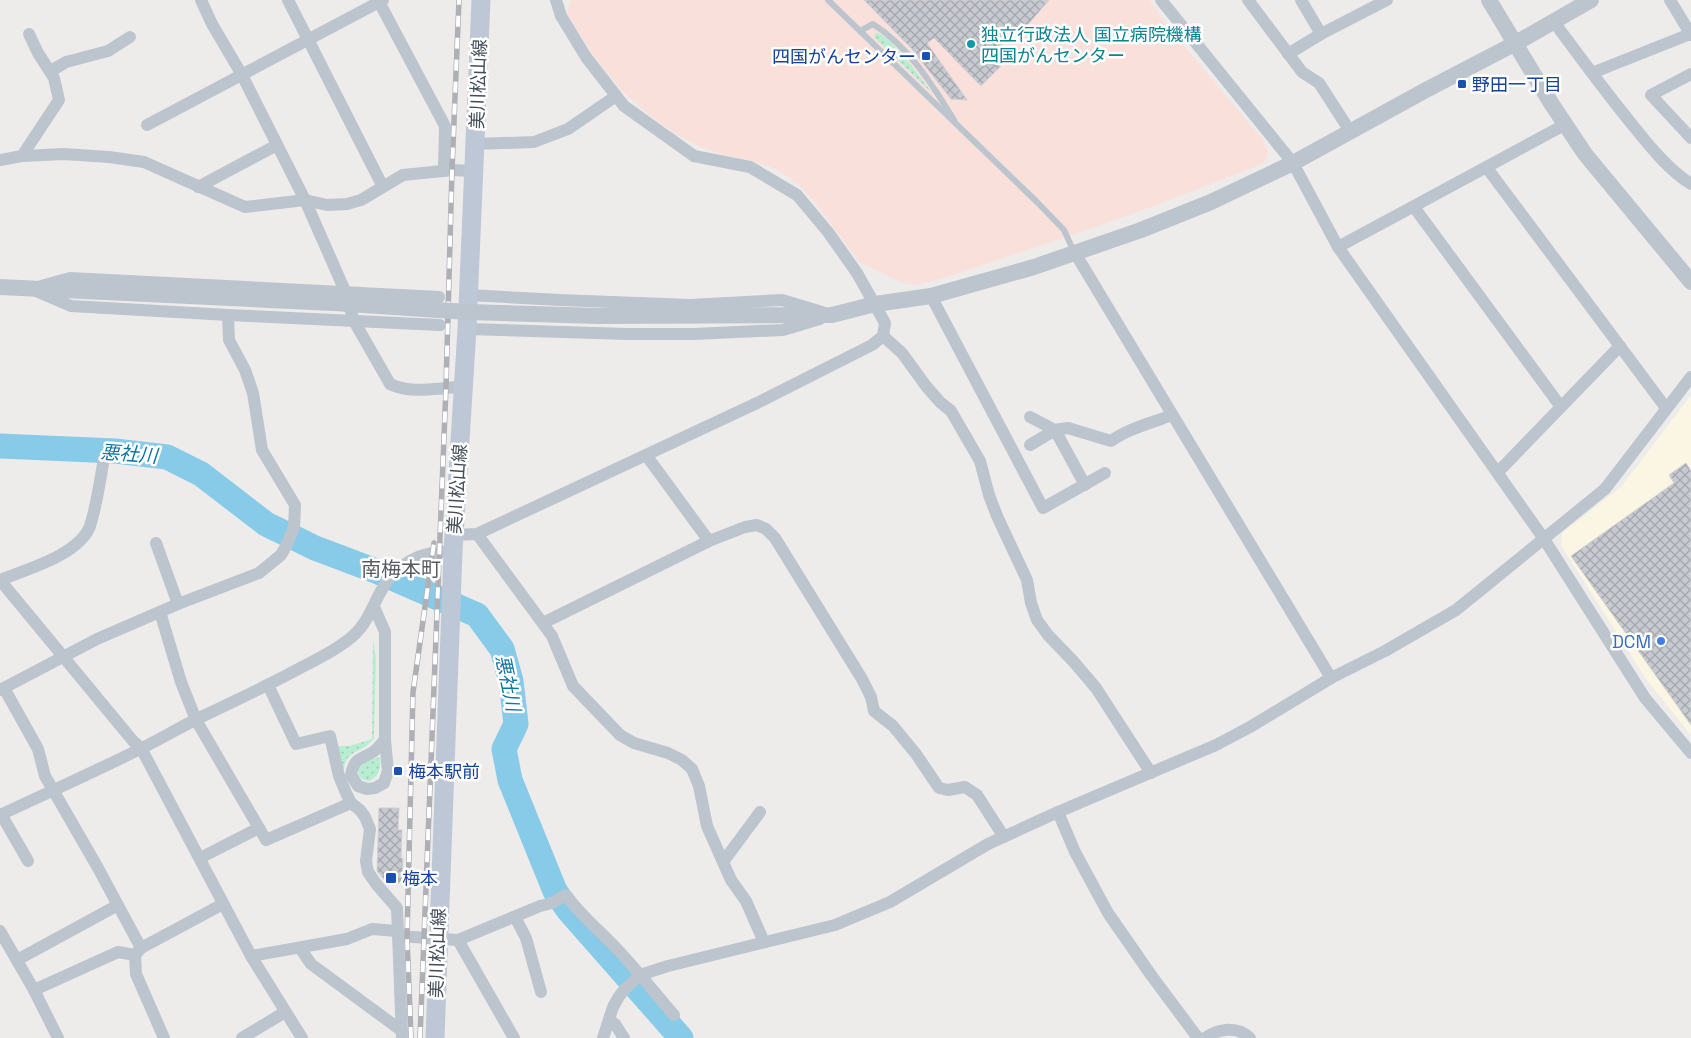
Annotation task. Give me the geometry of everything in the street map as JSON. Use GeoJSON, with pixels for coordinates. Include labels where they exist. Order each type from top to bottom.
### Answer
{"type":"FeatureCollection","features":[{"type":"Feature","properties":{"kind":"main road","name":"美川松山線"},"geometry":{"type":"LineString","coordinates":[[435,1038],[437,938],[454,543],[467,329],[481,0]]}},
{"type":"Feature","properties":{"kind":"street"},"geometry":{"type":"LineString","coordinates":[[201,0],[212,24],[242,75],[305,200],[340,297],[390,384],[400,389],[410,390],[464,387]]}},
{"type":"Feature","properties":{"kind":"street"},"geometry":{"type":"LineString","coordinates":[[288,0],[382,187]]}},
{"type":"Feature","properties":{"kind":"street"},"geometry":{"type":"LineString","coordinates":[[28,860],[0,814],[54,791],[329,653],[349,640],[367,621],[381,590],[400,568],[422,554],[440,552],[454,543],[757,403],[872,345],[883,336],[886,324],[857,273],[828,232],[797,195],[750,167],[694,156],[624,106],[586,57],[561,16],[556,0]]}},
{"type":"Feature","properties":{"kind":"street"},"geometry":{"type":"LineString","coordinates":[[1161,0],[1293,163],[1338,248],[1544,539],[1645,698],[1691,753]]}},
{"type":"Feature","properties":{"kind":"street"},"geometry":{"type":"LineString","coordinates":[[1248,0],[1302,72],[1319,83],[1350,131]]}},
{"type":"Feature","properties":{"kind":"street"},"geometry":{"type":"LineString","coordinates":[[1301,0],[1322,34]]}},
{"type":"Feature","properties":{"kind":"street"},"geometry":{"type":"LineString","coordinates":[[1288,54],[1387,0]]}},
{"type":"Feature","properties":{"kind":"street"},"geometry":{"type":"LineString","coordinates":[[1489,0],[1551,103],[1585,154],[1691,282]]}},
{"type":"Feature","properties":{"kind":"street"},"geometry":{"type":"LineString","coordinates":[[467,329],[627,334],[693,334],[783,330],[875,304],[930,296],[1034,267],[1141,230],[1211,202],[1293,163],[1516,43],[1591,0]]}},
{"type":"Feature","properties":{"kind":"street"},"geometry":{"type":"LineString","coordinates":[[1592,74],[1691,35],[1670,0]]}},
{"type":"Feature","properties":{"kind":"street"},"geometry":{"type":"LineString","coordinates":[[147,125],[380,1],[445,126],[444,171]]}},
{"type":"Feature","properties":{"kind":"street"},"geometry":{"type":"LineString","coordinates":[[1554,22],[1604,91],[1653,150],[1682,178],[1691,184]]}},
{"type":"Feature","properties":{"kind":"street"},"geometry":{"type":"LineString","coordinates":[[22,156],[59,100],[54,78],[38,53],[29,34]]}},
{"type":"Feature","properties":{"kind":"street"},"geometry":{"type":"LineString","coordinates":[[50,71],[66,62],[108,51],[130,37]]}},
{"type":"Feature","properties":{"kind":"street"},"geometry":{"type":"LineString","coordinates":[[1691,74],[1651,95],[1691,138]]}},
{"type":"Feature","properties":{"kind":"street"},"geometry":{"type":"LineString","coordinates":[[475,144],[534,142],[568,128],[616,96]]}},
{"type":"Feature","properties":{"kind":"street"},"geometry":{"type":"LineString","coordinates":[[1338,248],[1566,124]]}},
{"type":"Feature","properties":{"kind":"street"},"geometry":{"type":"LineString","coordinates":[[198,187],[277,145]]}},
{"type":"Feature","properties":{"kind":"street"},"geometry":{"type":"LineString","coordinates":[[0,160],[22,156],[64,154],[144,162],[245,207],[305,200],[327,205],[347,204],[361,200],[403,176],[444,171],[473,171]]}},
{"type":"Feature","properties":{"kind":"street"},"geometry":{"type":"LineString","coordinates":[[1487,168],[1666,408]]}},
{"type":"Feature","properties":{"kind":"street"},"geometry":{"type":"LineString","coordinates":[[1414,206],[1561,407]]}},
{"type":"Feature","properties":{"kind":"street"},"geometry":{"type":"LineString","coordinates":[[1075,253],[1331,678]]}},
{"type":"Feature","properties":{"kind":"street"},"geometry":{"type":"LineString","coordinates":[[0,288],[340,297],[402,294],[439,296]]}},
{"type":"Feature","properties":{"kind":"street"},"geometry":{"type":"LineString","coordinates":[[32,289],[71,306],[440,325]]}},
{"type":"Feature","properties":{"kind":"street"},"geometry":{"type":"LineString","coordinates":[[400,323],[411,313],[410,302],[402,294]]}},
{"type":"Feature","properties":{"kind":"street"},"geometry":{"type":"LineString","coordinates":[[468,294],[690,305],[782,300],[832,315]]}},
{"type":"Feature","properties":{"kind":"street"},"geometry":{"type":"LineString","coordinates":[[930,296],[1043,508],[1105,473]]}},
{"type":"Feature","properties":{"kind":"street"},"geometry":{"type":"LineString","coordinates":[[340,297],[468,312],[598,316],[832,315]]}},
{"type":"Feature","properties":{"kind":"street"},"geometry":{"type":"LineString","coordinates":[[164,1038],[136,974],[138,951],[118,905],[45,776],[38,749],[2,689],[97,639],[178,604],[259,573],[281,555],[286,548],[294,528],[295,505],[262,450],[253,393],[245,370],[229,340],[228,315]]}},
{"type":"Feature","properties":{"kind":"street"},"geometry":{"type":"LineString","coordinates":[[883,336],[902,354],[940,402],[951,411],[980,461],[997,516],[1027,580],[1031,603],[1038,620],[1048,635],[1096,688],[1151,773]]}},
{"type":"Feature","properties":{"kind":"street"},"geometry":{"type":"LineString","coordinates":[[1498,472],[1620,346]]}},
{"type":"Feature","properties":{"kind":"street"},"geometry":{"type":"LineString","coordinates":[[603,1038],[616,1003],[623,991],[639,976],[668,966],[835,925],[890,902],[988,844],[1242,732],[1331,678],[1385,652],[1456,610],[1605,489],[1691,377]]}},
{"type":"Feature","properties":{"kind":"street"},"geometry":{"type":"LineString","coordinates":[[1030,445],[1056,430],[1068,428],[1112,441],[1119,436],[1172,415]]}},
{"type":"Feature","properties":{"kind":"street"},"geometry":{"type":"LineString","coordinates":[[1030,417],[1056,430],[1085,485]]}},
{"type":"Feature","properties":{"kind":"street"},"geometry":{"type":"LineString","coordinates":[[646,455],[708,542]]}},
{"type":"Feature","properties":{"kind":"street"},"geometry":{"type":"LineString","coordinates":[[104,458],[89,527],[79,542],[59,556],[0,580],[133,741],[141,748],[251,956],[302,1038]]}},
{"type":"Feature","properties":{"kind":"street"},"geometry":{"type":"LineString","coordinates":[[543,623],[708,542],[757,525],[766,529],[775,538],[862,679],[871,697],[874,710],[893,726],[916,754],[939,788],[948,790],[965,787],[977,795],[1004,837]]}},
{"type":"Feature","properties":{"kind":"street"},"geometry":{"type":"LineString","coordinates":[[477,534],[552,636],[573,686],[620,735],[634,743],[668,753],[692,769],[699,786],[707,826],[731,880],[746,901],[764,942]]}},
{"type":"Feature","properties":{"kind":"street"},"geometry":{"type":"LineString","coordinates":[[156,543],[178,604]]}},
{"type":"Feature","properties":{"kind":"street"},"geometry":{"type":"LineString","coordinates":[[374,607],[385,632],[385,740]]}},
{"type":"Feature","properties":{"kind":"street"},"geometry":{"type":"LineString","coordinates":[[160,612],[181,682],[196,720],[266,840],[351,803]]}},
{"type":"Feature","properties":{"kind":"street"},"geometry":{"type":"LineString","coordinates":[[268,685],[296,744],[330,736],[339,776],[351,803],[360,810],[370,829],[366,861],[368,872],[397,908],[402,1035]]}},
{"type":"Feature","properties":{"kind":"street"},"geometry":{"type":"LineString","coordinates":[[723,862],[760,812]]}},
{"type":"Feature","properties":{"kind":"street"},"geometry":{"type":"LineString","coordinates":[[1058,812],[1075,852],[1108,913],[1150,975],[1198,1038]]}},
{"type":"Feature","properties":{"kind":"street"},"geometry":{"type":"LineString","coordinates":[[200,858],[259,828]]}},
{"type":"Feature","properties":{"kind":"street"},"geometry":{"type":"LineString","coordinates":[[251,956],[347,939],[372,929],[398,934],[458,940],[540,906],[552,903],[566,895],[585,918],[617,949],[674,1015]]}},
{"type":"Feature","properties":{"kind":"street"},"geometry":{"type":"LineString","coordinates":[[34,990],[118,952],[138,951],[223,904]]}},
{"type":"Feature","properties":{"kind":"street"},"geometry":{"type":"LineString","coordinates":[[17,960],[118,905]]}},
{"type":"Feature","properties":{"kind":"street"},"geometry":{"type":"LineString","coordinates":[[515,916],[526,938],[541,992]]}},
{"type":"Feature","properties":{"kind":"street"},"geometry":{"type":"LineString","coordinates":[[0,932],[34,990],[58,1038]]}},
{"type":"Feature","properties":{"kind":"street"},"geometry":{"type":"LineString","coordinates":[[458,940],[514,1038]]}},
{"type":"Feature","properties":{"kind":"street"},"geometry":{"type":"LineString","coordinates":[[300,948],[311,964],[402,1035]]}},
{"type":"Feature","properties":{"kind":"street"},"geometry":{"type":"LineString","coordinates":[[242,1038],[285,1012]]}},
{"type":"Feature","properties":{"kind":"street"},"geometry":{"type":"LineString","coordinates":[[609,1020],[615,1024],[624,1038]]}},
{"type":"Feature","properties":{"kind":"street"},"geometry":{"type":"LineString","coordinates":[[1205,1038],[1212,1033],[1226,1029],[1246,1034],[1250,1038]]}},
{"type":"Feature","properties":{"kind":"lane"},"geometry":{"type":"LineString","coordinates":[[828,0],[1064,230],[1075,253]]}},
{"type":"Feature","properties":{"kind":"lane"},"geometry":{"type":"LineString","coordinates":[[860,31],[873,24],[889,35],[914,61],[938,94],[959,128]]}},
{"type":"Feature","properties":{"kind":"shaded area"},"geometry":{"type":"Polygon","coordinates":[[[571,0],[1149,0],[1168,27],[1263,140],[1268,156],[1262,164],[1082,232],[947,277],[917,285],[903,283],[859,262],[817,205],[798,184],[776,169],[701,147],[675,134],[649,115],[620,89],[593,55],[567,14],[571,0]]]}},
{"type":"Feature","properties":{"kind":"shaded area","name":"DCM"},"geometry":{"type":"Polygon","coordinates":[[[1691,395],[1691,735],[1646,679],[1561,545],[1562,533],[1621,487],[1691,395]]]}},
{"type":"Feature","properties":{"kind":"green space"},"geometry":{"type":"Polygon","coordinates":[[[877,33],[891,42],[933,94],[874,37],[877,33]]]}},
{"type":"Feature","properties":{"kind":"green space"},"geometry":{"type":"Polygon","coordinates":[[[373,640],[376,658],[374,738],[347,759],[344,771],[336,746],[349,746],[372,739],[373,640]]]}},
{"type":"Feature","properties":{"kind":"green space"},"geometry":{"type":"Polygon","coordinates":[[[380,757],[380,768],[376,777],[369,781],[359,776],[358,769],[366,761],[380,757]]]}},
{"type":"Feature","properties":{"kind":"building","name":"独立行政法人 国立病院機構 四国がんセンター"},"geometry":{"type":"Polygon","coordinates":[[[864,0],[1049,0],[1019,35],[1015,31],[993,53],[1004,63],[981,86],[934,38],[927,43],[967,100],[951,99],[912,49],[864,0]]]}},
{"type":"Feature","properties":{"kind":"building","name":"DCM"},"geometry":{"type":"Polygon","coordinates":[[[1686,463],[1691,471],[1691,725],[1571,556],[1674,483],[1669,475],[1686,463]]]}},
{"type":"Feature","properties":{"kind":"building"},"geometry":{"type":"Polygon","coordinates":[[[379,808],[399,808],[398,830],[402,830],[402,883],[386,882],[377,871],[379,808]]]}},
{"type":"Feature","properties":{"kind":"waterway","name":"悪社川"},"geometry":{"type":"LineString","coordinates":[[0,446],[115,451],[167,457],[201,474],[266,524],[315,548],[376,571],[477,615],[502,649],[511,681],[516,724],[504,749],[510,780],[555,891],[569,911],[681,1038]]}},
{"type":"Feature","properties":{"kind":"railway"},"geometry":{"type":"LineString","coordinates":[[420,1038],[446,387],[459,0]]}},
{"type":"Feature","properties":{"kind":"railway"},"geometry":{"type":"LineString","coordinates":[[411,1038],[407,937],[413,692],[434,543]]}},
{"type":"Feature","properties":{"kind":"place","name":"独立行政法人 国立病院機構 四国がんセンター"},"geometry":{"type":"Point","coordinates":[971,44]}},
{"type":"Feature","properties":{"kind":"place","name":"四国がんセンター"},"geometry":{"type":"Point","coordinates":[926,56]}},
{"type":"Feature","properties":{"kind":"place","name":"野田一丁目"},"geometry":{"type":"Point","coordinates":[1462,84]}},
{"type":"Feature","properties":{"kind":"place","name":"DCM"},"geometry":{"type":"Point","coordinates":[1661,641]}},
{"type":"Feature","properties":{"kind":"place","name":"梅本駅前"},"geometry":{"type":"Point","coordinates":[398,771]}},
{"type":"Feature","properties":{"kind":"place","name":"梅本"},"geometry":{"type":"Point","coordinates":[391,878]}},
{"type":"Feature","properties":{"kind":"district","name":"南梅本町"},"geometry":{"type":"Point","coordinates":[401,569]}}]}
